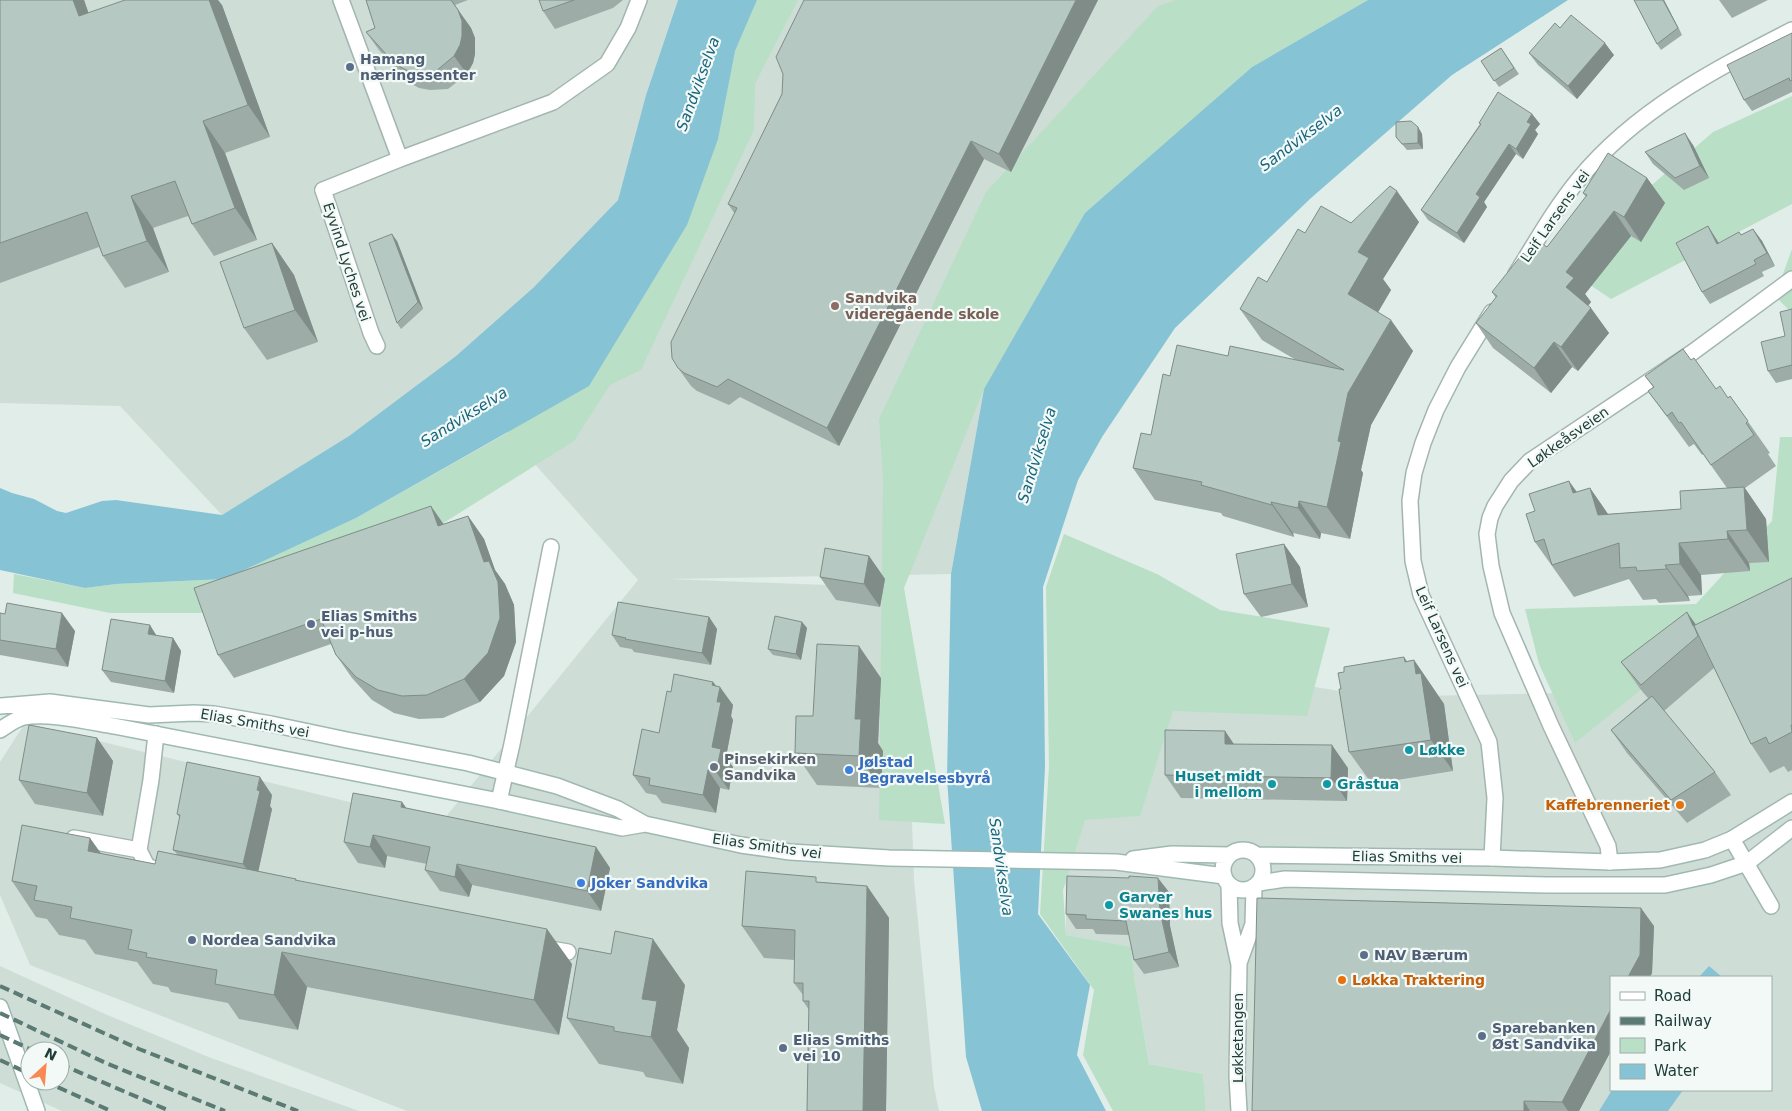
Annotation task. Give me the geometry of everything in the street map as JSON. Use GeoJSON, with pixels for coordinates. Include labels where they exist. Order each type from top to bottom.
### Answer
{"type":"FeatureCollection","features":[{"type":"Feature","properties":{"kind":"main road"},"geometry":{"type":"LineString","coordinates":[[341,0],[400,158],[553,102],[607,64],[628,28],[639,0]]}},
{"type":"Feature","properties":{"kind":"main road","name":"Leif Larsens vei"},"geometry":{"type":"LineString","coordinates":[[1510,282],[1547,223],[1578,179],[1611,144],[1636,122],[1671,96],[1743,55],[1792,30]]}},
{"type":"Feature","properties":{"kind":"main road","name":"Eyvind Lyches vei"},"geometry":{"type":"LineString","coordinates":[[374,339],[323,190],[400,158]]}},
{"type":"Feature","properties":{"kind":"main road","name":"Løkkeåsveien"},"geometry":{"type":"LineString","coordinates":[[1610,862],[1608,846],[1551,726],[1502,613],[1491,566],[1487,534],[1490,518],[1495,506],[1511,481],[1530,461],[1693,352],[1792,279]]}},
{"type":"Feature","properties":{"kind":"main road","name":"Leif Larsens vei"},"geometry":{"type":"LineString","coordinates":[[1492,858],[1495,798],[1489,742],[1421,595],[1413,561],[1410,501],[1414,473],[1436,410],[1458,367],[1500,299]]}},
{"type":"Feature","properties":{"kind":"main road"},"geometry":{"type":"LineString","coordinates":[[499,801],[551,547]]}},
{"type":"Feature","properties":{"kind":"main road","name":"Elias Smiths vei"},"geometry":{"type":"LineString","coordinates":[[0,706],[50,702],[149,715],[214,714],[271,724],[468,763],[556,786],[618,809],[645,824],[782,851],[889,858],[1116,862]]}},
{"type":"Feature","properties":{"kind":"main road","name":"Elias Smiths vei"},"geometry":{"type":"LineString","coordinates":[[0,730],[24,717],[40,716],[114,726],[499,801],[622,828],[645,824]]}},
{"type":"Feature","properties":{"kind":"main road"},"geometry":{"type":"LineString","coordinates":[[156,734],[151,780],[139,850],[147,866],[177,875]]}},
{"type":"Feature","properties":{"kind":"main road","name":"Elias Smiths vei"},"geometry":{"type":"LineString","coordinates":[[1258,855],[1492,858],[1610,862],[1660,860],[1706,850],[1732,839],[1792,802]]}},
{"type":"Feature","properties":{"kind":"main road","name":"Elias Smiths vei"},"geometry":{"type":"LineString","coordinates":[[1257,885],[1285,879],[1547,885],[1665,885],[1711,875],[1747,863],[1792,828]]}},
{"type":"Feature","properties":{"kind":"main road"},"geometry":{"type":"LineString","coordinates":[[63,836],[139,850]]}},
{"type":"Feature","properties":{"kind":"main road"},"geometry":{"type":"LineString","coordinates":[[1732,839],[1771,906]]}},
{"type":"Feature","properties":{"kind":"main road"},"geometry":{"type":"LineString","coordinates":[[1116,862],[1226,881],[1237,889],[1246,890],[1257,885],[1264,874],[1263,864],[1258,855],[1249,850],[1238,850],[1229,855],[1224,861],[1222,869],[1226,881]]}},
{"type":"Feature","properties":{"kind":"main road"},"geometry":{"type":"LineString","coordinates":[[1116,862],[1172,854],[1229,855]]}},
{"type":"Feature","properties":{"kind":"main road","name":"Løkketangen"},"geometry":{"type":"LineString","coordinates":[[1226,881],[1230,923],[1239,965],[1237,1076],[1239,1111]]}},
{"type":"Feature","properties":{"kind":"main road","name":"Løkketangen"},"geometry":{"type":"LineString","coordinates":[[1239,965],[1253,924],[1257,885]]}},
{"type":"Feature","properties":{"kind":"main road"},"geometry":{"type":"LineString","coordinates":[[530,945],[568,952]]}},
{"type":"Feature","properties":{"kind":"main road"},"geometry":{"type":"LineString","coordinates":[[0,1007],[37,1111]]}},
{"type":"Feature","properties":{"kind":"shaded area"},"geometry":{"type":"Polygon","coordinates":[[[0,0],[678,0],[646,95],[618,200],[534,287],[456,356],[349,436],[222,515],[120,406],[0,403],[0,0]]]}},
{"type":"Feature","properties":{"kind":"shaded area"},"geometry":{"type":"Polygon","coordinates":[[[757,0],[1294,0],[984,389],[951,574],[669,579],[904,588],[914,880],[934,1087],[939,1111],[407,1111],[30,965],[0,895],[0,762],[25,723],[440,824],[638,580],[507,433],[589,386],[757,0]]]}},
{"type":"Feature","properties":{"kind":"shaded area"},"geometry":{"type":"Polygon","coordinates":[[[1792,614],[1792,1111],[1206,1111],[1203,1074],[1149,1064],[1131,948],[1066,935],[1066,894],[1050,645],[1378,697],[1647,691],[1792,614]]]}},
{"type":"Feature","properties":{"kind":"shaded area"},"geometry":{"type":"Polygon","coordinates":[[[0,966],[105,1014],[211,1058],[359,1111],[62,1111],[0,1083],[0,966]]]}},
{"type":"Feature","properties":{"kind":"green space"},"geometry":{"type":"Polygon","coordinates":[[[757,0],[798,0],[755,84],[754,130],[641,370],[610,385],[574,441],[437,527],[200,613],[110,613],[13,593],[14,574],[85,588],[116,584],[225,579],[356,518],[507,433],[718,139],[735,51],[757,0]]]}},
{"type":"Feature","properties":{"kind":"green space"},"geometry":{"type":"Polygon","coordinates":[[[1176,0],[1368,0],[1252,67],[1085,213],[984,389],[904,588],[945,824],[879,820],[883,480],[879,419],[986,192],[1158,6],[1176,0]]]}},
{"type":"Feature","properties":{"kind":"green space"},"geometry":{"type":"Polygon","coordinates":[[[1792,96],[1792,204],[1611,299],[1546,255],[1600,230],[1713,132],[1792,96]]]}},
{"type":"Feature","properties":{"kind":"green space"},"geometry":{"type":"Polygon","coordinates":[[[1792,249],[1792,310],[1790,311],[1775,296],[1792,249]]]}},
{"type":"Feature","properties":{"kind":"green space"},"geometry":{"type":"Polygon","coordinates":[[[1780,437],[1792,437],[1792,579],[1667,669],[1575,743],[1539,664],[1525,609],[1696,604],[1772,521],[1780,437]]]}},
{"type":"Feature","properties":{"kind":"green space"},"geometry":{"type":"Polygon","coordinates":[[[1064,534],[1157,574],[1220,610],[1330,628],[1307,716],[1173,711],[1140,816],[1085,820],[1063,890],[1066,935],[1131,947],[1149,1064],[1203,1074],[1206,1111],[1113,1111],[1083,1055],[1094,990],[1040,914],[1049,766],[1046,587],[1064,534]]]}},
{"type":"Feature","properties":{"kind":"water","name":"Sandvikselva"},"geometry":{"type":"Polygon","coordinates":[[[678,0],[757,0],[735,51],[718,139],[687,225],[589,386],[356,518],[225,579],[116,584],[85,588],[0,570],[0,488],[34,499],[57,511],[66,513],[102,501],[116,500],[222,515],[349,436],[456,356],[534,287],[618,200],[646,95],[678,0]]]}},
{"type":"Feature","properties":{"kind":"water","name":"Sandvikselva"},"geometry":{"type":"Polygon","coordinates":[[[1368,0],[1568,0],[1452,75],[1311,198],[1175,328],[1102,437],[1078,480],[1043,587],[1045,767],[1038,914],[1090,985],[1077,1055],[1106,1111],[982,1111],[966,1057],[947,778],[951,574],[984,389],[1085,213],[1252,67],[1368,0]]]}},
{"type":"Feature","properties":{"kind":"water"},"geometry":{"type":"Polygon","coordinates":[[[1709,966],[1721,976],[1700,976],[1709,966]]]}},
{"type":"Feature","properties":{"kind":"water"},"geometry":{"type":"Polygon","coordinates":[[[1611,1091],[1682,1091],[1668,1111],[1599,1111],[1611,1091]]]}},
{"type":"Feature","properties":{"kind":"building"},"geometry":{"type":"Polygon","coordinates":[[[0,0],[73,0],[79,16],[125,0],[209,0],[248,105],[203,121],[235,208],[192,224],[175,181],[131,196],[147,241],[103,256],[87,212],[0,243],[0,0]]]}},
{"type":"Feature","properties":{"kind":"building"},"geometry":{"type":"Polygon","coordinates":[[[366,0],[451,0],[458,10],[462,21],[460,45],[454,56],[436,71],[418,73],[406,70],[395,64],[366,32],[375,28],[366,0]]]}},
{"type":"Feature","properties":{"kind":"building"},"geometry":{"type":"Polygon","coordinates":[[[539,0],[574,0],[543,11],[539,0]]]}},
{"type":"Feature","properties":{"kind":"building"},"geometry":{"type":"Polygon","coordinates":[[[804,0],[1076,0],[999,154],[971,141],[827,428],[728,379],[717,387],[684,373],[678,368],[672,358],[671,342],[737,208],[728,204],[782,94],[783,74],[776,57],[804,0]]]}},
{"type":"Feature","properties":{"kind":"building"},"geometry":{"type":"Polygon","coordinates":[[[1634,0],[1663,0],[1678,28],[1657,44],[1634,0]]]}},
{"type":"Feature","properties":{"kind":"building"},"geometry":{"type":"Polygon","coordinates":[[[1571,15],[1605,43],[1568,86],[1529,53],[1555,23],[1560,28],[1571,15]]]}},
{"type":"Feature","properties":{"kind":"building"},"geometry":{"type":"Polygon","coordinates":[[[1792,33],[1792,80],[1790,81],[1789,78],[1744,100],[1727,65],[1792,33]]]}},
{"type":"Feature","properties":{"kind":"building"},"geometry":{"type":"Polygon","coordinates":[[[1501,48],[1514,68],[1494,81],[1481,61],[1501,48]]]}},
{"type":"Feature","properties":{"kind":"building"},"geometry":{"type":"Polygon","coordinates":[[[1498,92],[1532,114],[1527,122],[1531,124],[1516,149],[1509,144],[1476,194],[1480,197],[1457,233],[1421,210],[1481,124],[1479,123],[1498,92]]]}},
{"type":"Feature","properties":{"kind":"building"},"geometry":{"type":"Polygon","coordinates":[[[1411,121],[1418,127],[1418,143],[1402,144],[1396,137],[1396,122],[1411,121]]]}},
{"type":"Feature","properties":{"kind":"building"},"geometry":{"type":"Polygon","coordinates":[[[1685,133],[1700,166],[1675,178],[1645,152],[1685,133]]]}},
{"type":"Feature","properties":{"kind":"building"},"geometry":{"type":"Polygon","coordinates":[[[1608,153],[1647,178],[1624,217],[1614,211],[1566,272],[1574,278],[1566,287],[1591,308],[1561,347],[1554,342],[1534,368],[1476,323],[1497,296],[1492,292],[1523,253],[1529,258],[1541,243],[1547,247],[1587,195],[1583,193],[1608,153]]]}},
{"type":"Feature","properties":{"kind":"building"},"geometry":{"type":"Polygon","coordinates":[[[1390,186],[1397,191],[1358,252],[1369,258],[1348,294],[1391,320],[1348,393],[1338,441],[1341,442],[1327,507],[1299,501],[1298,508],[1271,502],[1272,505],[1201,485],[1202,482],[1133,468],[1141,433],[1151,435],[1163,374],[1170,376],[1177,345],[1228,356],[1230,346],[1344,370],[1240,309],[1258,277],[1267,282],[1298,229],[1305,233],[1321,206],[1351,223],[1390,186]]]}},
{"type":"Feature","properties":{"kind":"building"},"geometry":{"type":"Polygon","coordinates":[[[1708,226],[1717,244],[1739,232],[1741,235],[1753,229],[1767,253],[1754,260],[1756,264],[1702,292],[1676,243],[1708,226]]]}},
{"type":"Feature","properties":{"kind":"building"},"geometry":{"type":"Polygon","coordinates":[[[392,234],[418,302],[397,323],[369,243],[392,234]]]}},
{"type":"Feature","properties":{"kind":"building"},"geometry":{"type":"Polygon","coordinates":[[[272,243],[295,310],[244,328],[220,262],[272,243]]]}},
{"type":"Feature","properties":{"kind":"building"},"geometry":{"type":"Polygon","coordinates":[[[1792,309],[1792,365],[1768,371],[1761,342],[1785,336],[1780,312],[1792,309]]]}},
{"type":"Feature","properties":{"kind":"building"},"geometry":{"type":"Polygon","coordinates":[[[1683,349],[1691,360],[1694,358],[1716,389],[1720,386],[1728,398],[1730,396],[1748,421],[1746,423],[1754,435],[1711,465],[1681,422],[1679,423],[1672,412],[1667,416],[1648,391],[1654,387],[1645,376],[1683,349]]]}},
{"type":"Feature","properties":{"kind":"building"},"geometry":{"type":"Polygon","coordinates":[[[1569,481],[1573,493],[1590,488],[1598,515],[1681,509],[1680,491],[1744,487],[1747,530],[1727,531],[1728,539],[1679,543],[1680,564],[1665,565],[1667,569],[1637,571],[1636,567],[1620,568],[1619,543],[1552,565],[1544,539],[1535,542],[1526,514],[1535,511],[1529,494],[1569,481]]]}},
{"type":"Feature","properties":{"kind":"building","name":"Elias Smiths vei p-hus"},"geometry":{"type":"Polygon","coordinates":[[[431,506],[438,526],[468,516],[484,562],[489,561],[498,582],[500,618],[488,653],[464,679],[427,695],[402,696],[378,690],[356,677],[336,655],[321,619],[218,655],[194,588],[431,506]]]}},
{"type":"Feature","properties":{"kind":"building"},"geometry":{"type":"Polygon","coordinates":[[[1284,544],[1292,584],[1244,594],[1236,554],[1284,544]]]}},
{"type":"Feature","properties":{"kind":"building"},"geometry":{"type":"Polygon","coordinates":[[[825,548],[869,556],[864,584],[820,577],[825,548]]]}},
{"type":"Feature","properties":{"kind":"building"},"geometry":{"type":"Polygon","coordinates":[[[1792,578],[1792,732],[1769,744],[1766,737],[1751,744],[1694,626],[1698,636],[1641,685],[1621,662],[1687,612],[1693,626],[1792,578]]]}},
{"type":"Feature","properties":{"kind":"building"},"geometry":{"type":"Polygon","coordinates":[[[618,602],[709,617],[702,653],[612,635],[618,602]]]}},
{"type":"Feature","properties":{"kind":"building"},"geometry":{"type":"Polygon","coordinates":[[[7,603],[62,613],[56,649],[0,640],[0,613],[5,614],[7,603]]]}},
{"type":"Feature","properties":{"kind":"building"},"geometry":{"type":"Polygon","coordinates":[[[775,616],[802,622],[796,654],[768,649],[775,616]]]}},
{"type":"Feature","properties":{"kind":"building"},"geometry":{"type":"Polygon","coordinates":[[[111,619],[150,625],[148,634],[173,638],[165,681],[102,670],[111,619]]]}},
{"type":"Feature","properties":{"kind":"building"},"geometry":{"type":"Polygon","coordinates":[[[817,644],[859,646],[855,719],[861,719],[859,756],[795,753],[796,716],[813,716],[817,644]]]}},
{"type":"Feature","properties":{"kind":"building"},"geometry":{"type":"Polygon","coordinates":[[[1404,657],[1405,662],[1414,660],[1416,674],[1421,673],[1431,740],[1349,752],[1338,673],[1344,672],[1344,667],[1404,657]]]}},
{"type":"Feature","properties":{"kind":"building"},"geometry":{"type":"Polygon","coordinates":[[[674,674],[713,682],[712,685],[720,687],[717,702],[721,702],[712,747],[721,749],[716,772],[708,770],[703,795],[649,785],[650,778],[633,775],[642,729],[659,733],[667,691],[671,692],[674,674]]]}},
{"type":"Feature","properties":{"kind":"building"},"geometry":{"type":"Polygon","coordinates":[[[1652,696],[1715,772],[1671,800],[1611,730],[1652,696]]]}},
{"type":"Feature","properties":{"kind":"building"},"geometry":{"type":"Polygon","coordinates":[[[29,725],[97,738],[87,793],[19,780],[29,725]]]}},
{"type":"Feature","properties":{"kind":"building"},"geometry":{"type":"Polygon","coordinates":[[[1165,730],[1225,731],[1225,744],[1332,745],[1331,778],[1165,775],[1165,730]]]}},
{"type":"Feature","properties":{"kind":"building"},"geometry":{"type":"Polygon","coordinates":[[[187,762],[260,777],[257,790],[260,791],[243,864],[173,850],[180,815],[177,814],[187,762]]]}},
{"type":"Feature","properties":{"kind":"building"},"geometry":{"type":"Polygon","coordinates":[[[353,793],[402,802],[401,807],[596,847],[587,891],[457,864],[455,877],[425,870],[430,847],[373,835],[370,847],[344,842],[353,793]]]}},
{"type":"Feature","properties":{"kind":"building"},"geometry":{"type":"Polygon","coordinates":[[[22,825],[90,838],[88,851],[155,864],[158,851],[547,929],[534,1000],[282,952],[274,995],[215,984],[217,970],[146,957],[147,953],[128,949],[132,930],[70,918],[72,907],[34,900],[37,886],[12,881],[22,825]]]}},
{"type":"Feature","properties":{"kind":"building"},"geometry":{"type":"Polygon","coordinates":[[[746,871],[816,877],[816,882],[867,886],[863,1111],[807,1111],[809,1001],[803,1001],[803,983],[794,983],[795,930],[742,926],[746,871]]]}},
{"type":"Feature","properties":{"kind":"building"},"geometry":{"type":"Polygon","coordinates":[[[1067,876],[1158,878],[1160,911],[1169,952],[1134,960],[1126,921],[1086,919],[1086,915],[1066,914],[1067,876]]]}},
{"type":"Feature","properties":{"kind":"building"},"geometry":{"type":"Polygon","coordinates":[[[1257,898],[1641,908],[1640,955],[1629,976],[1610,976],[1610,1011],[1562,1102],[1524,1101],[1524,1111],[1252,1111],[1257,898]]]}},
{"type":"Feature","properties":{"kind":"building"},"geometry":{"type":"Polygon","coordinates":[[[615,931],[653,939],[642,999],[657,1001],[651,1037],[614,1031],[614,1027],[567,1018],[579,948],[611,954],[615,931]]]}},
{"type":"Feature","properties":{"kind":"railway"},"geometry":{"type":"LineString","coordinates":[[0,986],[139,1049],[298,1111]]}},
{"type":"Feature","properties":{"kind":"railway"},"geometry":{"type":"LineString","coordinates":[[0,1013],[108,1064],[225,1111]]}},
{"type":"Feature","properties":{"kind":"railway"},"geometry":{"type":"LineString","coordinates":[[0,1035],[20,1044]]}},
{"type":"Feature","properties":{"kind":"railway"},"geometry":{"type":"LineString","coordinates":[[0,1060],[20,1069]]}},
{"type":"Feature","properties":{"kind":"railway"},"geometry":{"type":"LineString","coordinates":[[70,1068],[170,1111]]}},
{"type":"Feature","properties":{"kind":"railway"},"geometry":{"type":"LineString","coordinates":[[66,1091],[111,1111]]}},
{"type":"Feature","properties":{"kind":"place","name":"Hamang næringssenter"},"geometry":{"type":"Point","coordinates":[350,67]}},
{"type":"Feature","properties":{"kind":"place","name":"Sandvika videregående skole"},"geometry":{"type":"Point","coordinates":[835,306]}},
{"type":"Feature","properties":{"kind":"place","name":"Elias Smiths vei p-hus"},"geometry":{"type":"Point","coordinates":[311,624]}},
{"type":"Feature","properties":{"kind":"place","name":"Løkke"},"geometry":{"type":"Point","coordinates":[1409,750]}},
{"type":"Feature","properties":{"kind":"place","name":"Pinsekirken Sandvika"},"geometry":{"type":"Point","coordinates":[714,767]}},
{"type":"Feature","properties":{"kind":"place","name":"Jølstad Begravelsesbyrå"},"geometry":{"type":"Point","coordinates":[849,770]}},
{"type":"Feature","properties":{"kind":"place","name":"Huset midt i mellom"},"geometry":{"type":"Point","coordinates":[1272,784]}},
{"type":"Feature","properties":{"kind":"place","name":"Gråstua"},"geometry":{"type":"Point","coordinates":[1327,784]}},
{"type":"Feature","properties":{"kind":"place","name":"Kaffebrenneriet"},"geometry":{"type":"Point","coordinates":[1680,805]}},
{"type":"Feature","properties":{"kind":"place","name":"Joker Sandvika"},"geometry":{"type":"Point","coordinates":[581,883]}},
{"type":"Feature","properties":{"kind":"place","name":"Garver Swanes hus"},"geometry":{"type":"Point","coordinates":[1109,905]}},
{"type":"Feature","properties":{"kind":"place","name":"Nordea Sandvika"},"geometry":{"type":"Point","coordinates":[192,940]}},
{"type":"Feature","properties":{"kind":"place","name":"NAV Bærum"},"geometry":{"type":"Point","coordinates":[1364,955]}},
{"type":"Feature","properties":{"kind":"place","name":"Løkka Traktering"},"geometry":{"type":"Point","coordinates":[1342,980]}},
{"type":"Feature","properties":{"kind":"place","name":"Sparebanken Øst Sandvika"},"geometry":{"type":"Point","coordinates":[1482,1036]}},
{"type":"Feature","properties":{"kind":"place","name":"Elias Smiths vei 10"},"geometry":{"type":"Point","coordinates":[783,1048]}}]}
